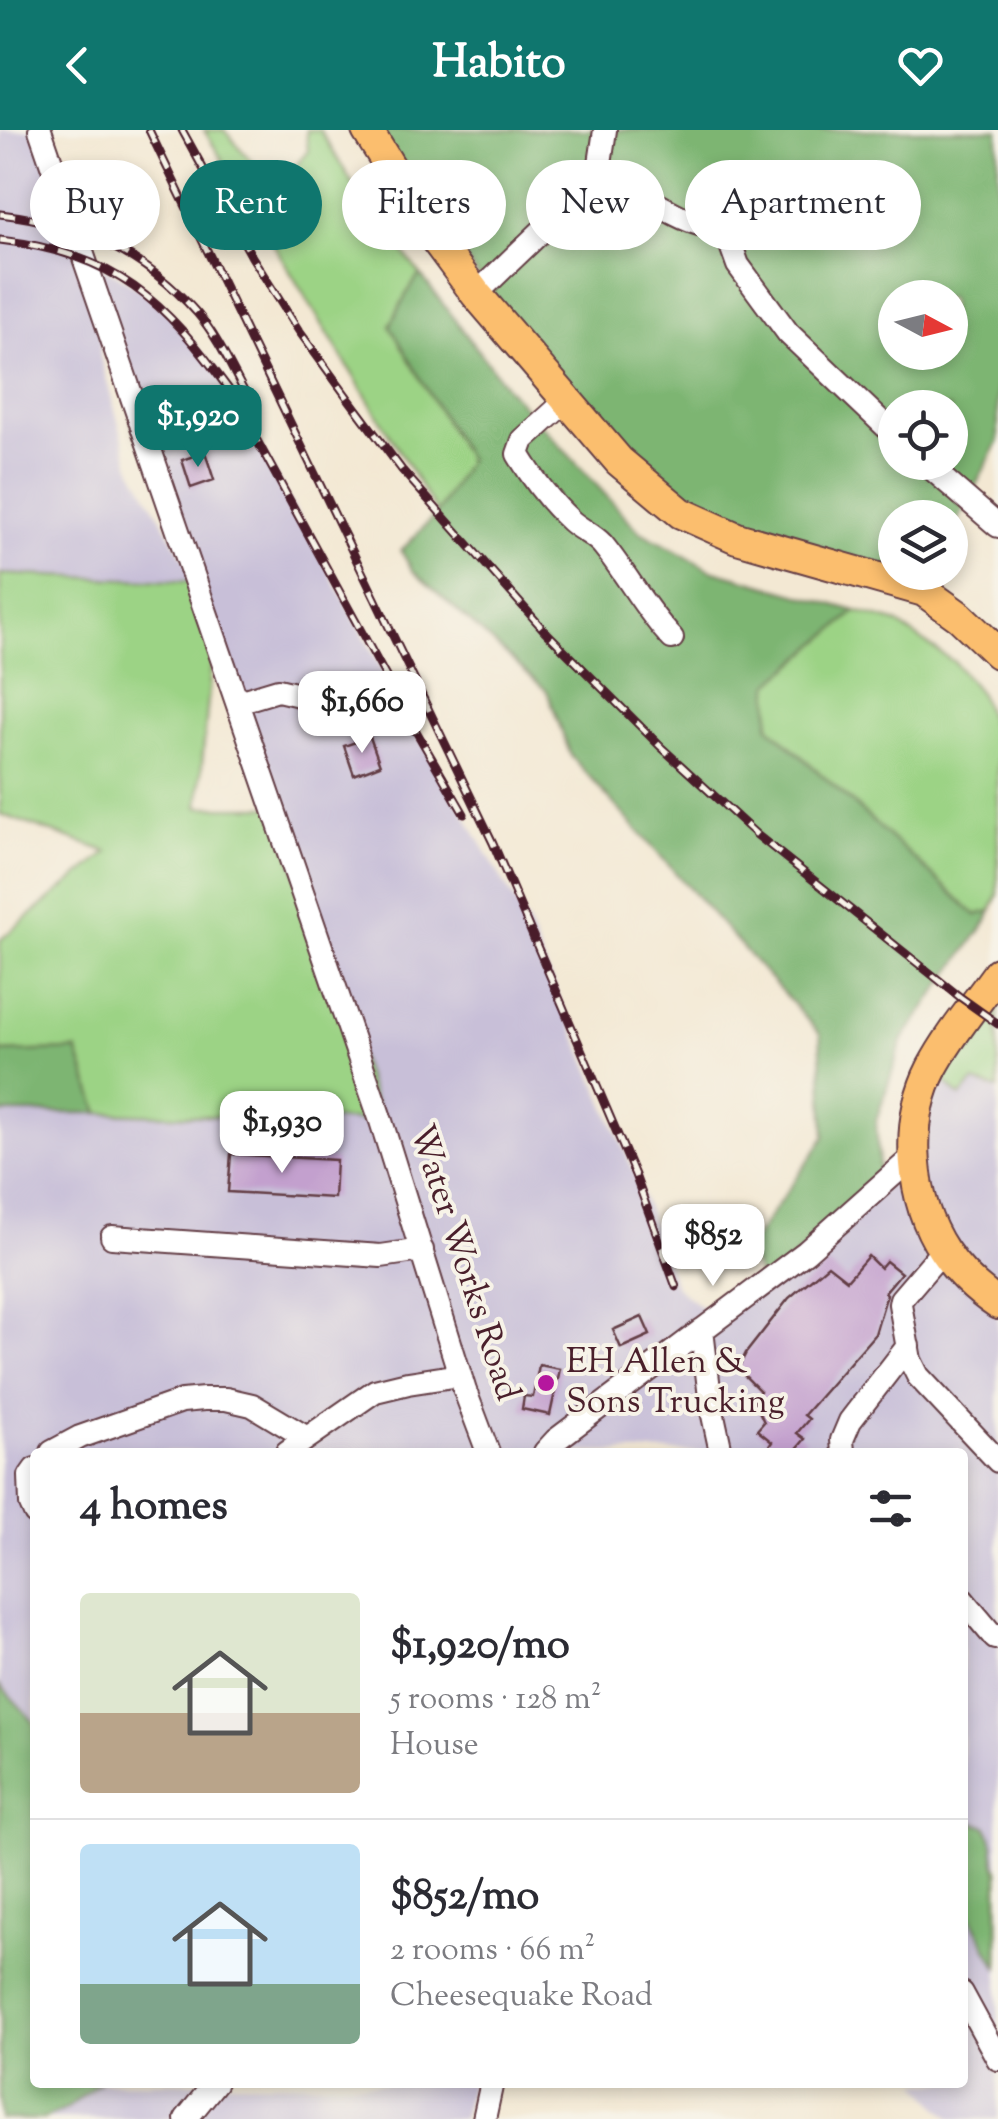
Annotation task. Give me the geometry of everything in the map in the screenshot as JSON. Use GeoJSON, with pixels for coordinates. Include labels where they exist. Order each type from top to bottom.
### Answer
{"type":"FeatureCollection","features":[{"type":"Feature","properties":{"kind":"main road"},"geometry":{"type":"LineString","coordinates":[[367,130],[433,236],[476,294],[619,461],[681,513],[737,538],[924,591],[998,653]]}},
{"type":"Feature","properties":{"kind":"main road"},"geometry":{"type":"LineString","coordinates":[[998,973],[932,1068],[917,1110],[914,1156],[920,1196],[943,1250],[980,1292],[998,1304]]}},
{"type":"Feature","properties":{"kind":"street","name":"Water Works Road"},"geometry":{"type":"LineString","coordinates":[[40,130],[376,1103],[460,1375],[487,1448]]}},
{"type":"Feature","properties":{"kind":"street"},"geometry":{"type":"LineString","coordinates":[[601,160],[605,130]]}},
{"type":"Feature","properties":{"kind":"street"},"geometry":{"type":"LineString","coordinates":[[476,294],[526,246]]}},
{"type":"Feature","properties":{"kind":"street"},"geometry":{"type":"LineString","coordinates":[[732,250],[738,265],[788,333],[878,419]]}},
{"type":"Feature","properties":{"kind":"street"},"geometry":{"type":"LineString","coordinates":[[567,400],[523,440],[518,454],[540,490],[574,524],[593,534],[672,638]]}},
{"type":"Feature","properties":{"kind":"street"},"geometry":{"type":"LineString","coordinates":[[945,480],[998,526]]}},
{"type":"Feature","properties":{"kind":"street"},"geometry":{"type":"LineString","coordinates":[[238,702],[278,690],[321,696]]}},
{"type":"Feature","properties":{"kind":"street"},"geometry":{"type":"LineString","coordinates":[[552,1448],[806,1252],[914,1156]]}},
{"type":"Feature","properties":{"kind":"street"},"geometry":{"type":"LineString","coordinates":[[112,1236],[381,1256],[422,1250]]}},
{"type":"Feature","properties":{"kind":"street"},"geometry":{"type":"LineString","coordinates":[[943,1250],[901,1299],[910,1360],[918,1376],[998,1461]]}},
{"type":"Feature","properties":{"kind":"street"},"geometry":{"type":"LineString","coordinates":[[702,1330],[710,1406],[720,1448]]}},
{"type":"Feature","properties":{"kind":"street"},"geometry":{"type":"LineString","coordinates":[[843,1448],[850,1421],[908,1346]]}},
{"type":"Feature","properties":{"kind":"street"},"geometry":{"type":"LineString","coordinates":[[293,1448],[374,1391],[460,1375]]}},
{"type":"Feature","properties":{"kind":"street"},"geometry":{"type":"LineString","coordinates":[[60,1448],[182,1401],[204,1399],[252,1404],[307,1438]]}},
{"type":"Feature","properties":{"kind":"street"},"geometry":{"type":"LineString","coordinates":[[968,1606],[998,1636]]}},
{"type":"Feature","properties":{"kind":"street"},"geometry":{"type":"LineString","coordinates":[[968,2004],[998,2059]]}},
{"type":"Feature","properties":{"kind":"street"},"geometry":{"type":"LineString","coordinates":[[186,2119],[211,2088]]}},
{"type":"Feature","properties":{"kind":"street"},"geometry":{"type":"LineString","coordinates":[[484,2119],[491,2088]]}},
{"type":"Feature","properties":{"kind":"shaded area"},"geometry":{"type":"Polygon","coordinates":[[[0,130],[41,130],[51,160],[30,160],[30,250],[82,250],[86,262],[116,274],[143,292],[199,348],[230,391],[409,719],[528,924],[635,1175],[676,1287],[717,1319],[914,1156],[932,1068],[998,1089],[998,2119],[952,2119],[922,2088],[968,2088],[968,1448],[30,1448],[30,1718],[0,1685],[0,1113],[380,1121],[101,298],[100,356],[130,464],[197,582],[0,574],[0,130]]]}},
{"type":"Feature","properties":{"kind":"shaded area"},"geometry":{"type":"Polygon","coordinates":[[[93,2088],[470,2088],[462,2119],[44,2119],[66,2109],[93,2088]]]}},
{"type":"Feature","properties":{"kind":"green space"},"geometry":{"type":"Polygon","coordinates":[[[204,130],[224,130],[250,160],[222,160],[204,130]]]}},
{"type":"Feature","properties":{"kind":"green space"},"geometry":{"type":"Polygon","coordinates":[[[306,130],[320,130],[342,166],[342,250],[402,250],[420,274],[391,326],[468,461],[437,513],[277,250],[322,250],[322,160],[300,160],[308,151],[306,130]]]}},
{"type":"Feature","properties":{"kind":"green space"},"geometry":{"type":"Polygon","coordinates":[[[367,130],[998,130],[998,442],[968,501],[878,500],[878,578],[737,538],[619,461],[458,250],[506,250],[506,160],[390,160],[367,130]]]}},
{"type":"Feature","properties":{"kind":"green space"},"geometry":{"type":"Polygon","coordinates":[[[420,274],[507,388],[639,531],[711,570],[856,611],[770,684],[769,727],[976,915],[991,911],[903,1039],[876,1121],[880,1183],[763,1285],[747,1249],[825,1137],[820,1034],[571,756],[547,691],[413,571],[401,551],[437,513],[468,460],[390,326],[420,274]]]}},
{"type":"Feature","properties":{"kind":"green space"},"geometry":{"type":"Polygon","coordinates":[[[0,574],[197,582],[214,636],[198,807],[274,807],[381,1121],[99,1113],[76,1050],[0,1052],[0,940],[108,852],[0,814],[0,574]]]}},
{"type":"Feature","properties":{"kind":"green space"},"geometry":{"type":"Polygon","coordinates":[[[856,611],[895,622],[954,662],[980,694],[998,741],[998,895],[991,911],[976,915],[769,727],[770,684],[856,611]]]}},
{"type":"Feature","properties":{"kind":"green space"},"geometry":{"type":"Polygon","coordinates":[[[998,973],[998,1089],[974,1082],[960,1097],[932,1069],[998,973]]]}},
{"type":"Feature","properties":{"kind":"green space"},"geometry":{"type":"Polygon","coordinates":[[[77,1050],[99,1113],[0,1113],[0,1052],[77,1050]]]}},
{"type":"Feature","properties":{"kind":"green space"},"geometry":{"type":"Polygon","coordinates":[[[0,1685],[30,1718],[30,2088],[93,2088],[66,2109],[44,2119],[0,2119],[0,1685]]]}},
{"type":"Feature","properties":{"kind":"green space"},"geometry":{"type":"Polygon","coordinates":[[[968,1818],[986,1826],[993,1843],[998,1871],[998,1969],[968,1912],[968,1818]]]}},
{"type":"Feature","properties":{"kind":"building"},"geometry":{"type":"Polygon","coordinates":[[[205,452],[214,480],[191,488],[182,460],[205,452]]]}},
{"type":"Feature","properties":{"kind":"building"},"geometry":{"type":"Polygon","coordinates":[[[370,737],[380,765],[354,775],[344,746],[370,737]]]}},
{"type":"Feature","properties":{"kind":"building"},"geometry":{"type":"Polygon","coordinates":[[[231,1154],[336,1160],[334,1198],[228,1192],[231,1154]]]}},
{"type":"Feature","properties":{"kind":"building"},"geometry":{"type":"Polygon","coordinates":[[[868,1256],[880,1268],[886,1261],[901,1273],[885,1292],[875,1334],[804,1415],[809,1419],[797,1433],[805,1439],[797,1448],[768,1448],[772,1442],[757,1430],[764,1422],[753,1398],[760,1391],[738,1369],[789,1298],[828,1265],[847,1280],[868,1256]]]}},
{"type":"Feature","properties":{"kind":"building"},"geometry":{"type":"Polygon","coordinates":[[[642,1317],[650,1335],[621,1348],[613,1330],[642,1317]]]}},
{"type":"Feature","properties":{"kind":"building","name":"EH Allen & Sons Trucking"},"geometry":{"type":"Polygon","coordinates":[[[539,1365],[560,1369],[550,1415],[522,1409],[524,1396],[533,1397],[539,1365]]]}},
{"type":"Feature","properties":{"kind":"railway"},"geometry":{"type":"LineString","coordinates":[[149,130],[493,843],[635,1175],[676,1287]]}},
{"type":"Feature","properties":{"kind":"railway"},"geometry":{"type":"LineString","coordinates":[[182,130],[252,257],[299,331],[402,470],[544,630],[661,747],[757,835],[998,1024]]}},
{"type":"Feature","properties":{"kind":"railway"},"geometry":{"type":"LineString","coordinates":[[0,214],[83,233],[155,273],[204,322],[245,393]]}},
{"type":"Feature","properties":{"kind":"railway"},"geometry":{"type":"LineString","coordinates":[[0,240],[76,257],[106,270],[159,307],[206,359],[230,391],[464,814]]}},
{"type":"Feature","properties":{"kind":"place","name":"EH Allen & Sons Trucking"},"geometry":{"type":"Point","coordinates":[546,1383]}}]}
